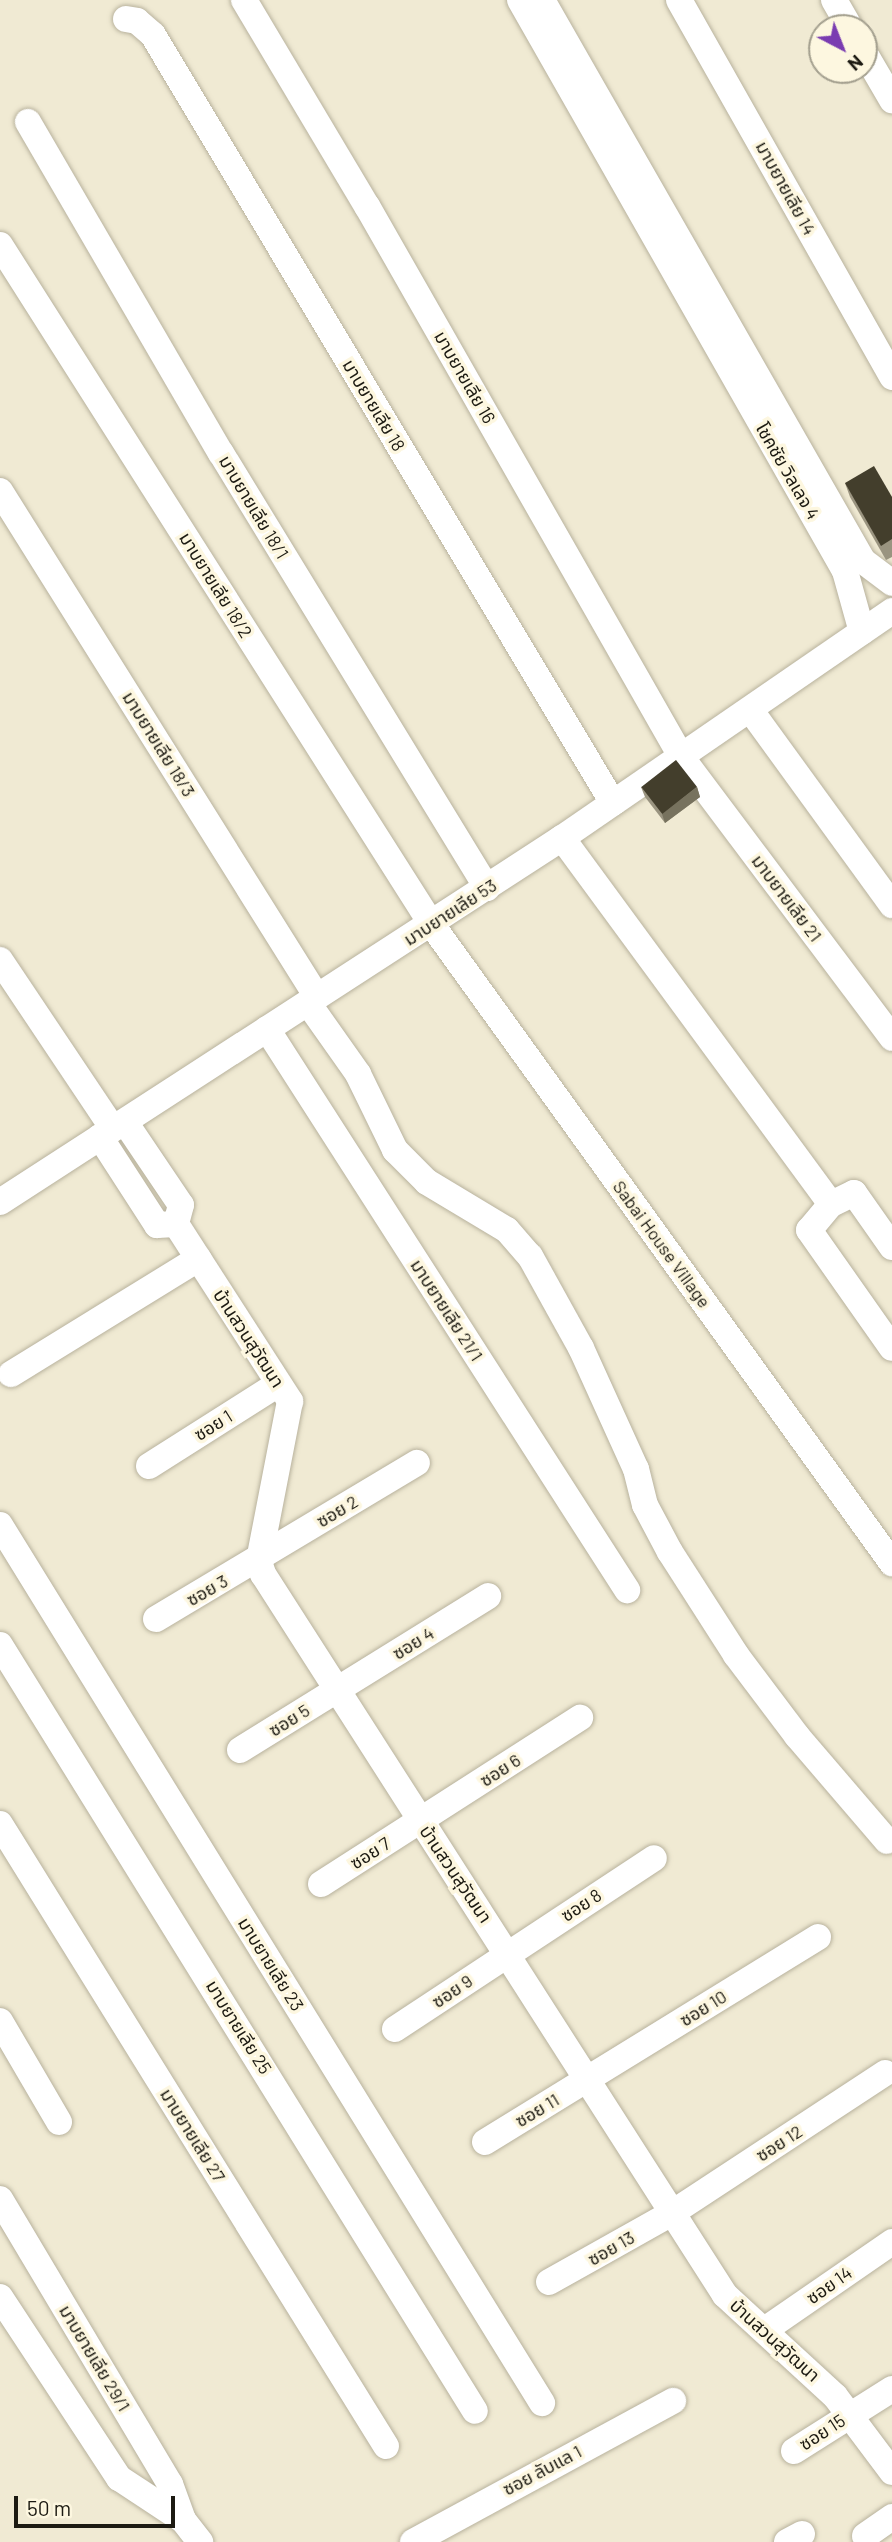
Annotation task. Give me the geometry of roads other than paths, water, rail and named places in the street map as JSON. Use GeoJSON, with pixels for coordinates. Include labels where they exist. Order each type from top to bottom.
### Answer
{"type":"FeatureCollection","features":[{"type":"Feature","properties":{"kind":"street","name":"มาบยายเลีย 16"},"geometry":{"type":"LineString","coordinates":[[244,0],[367,206],[682,758]]}},
{"type":"Feature","properties":{"kind":"street","name":"โชคชัย วิลเลจ 4"},"geometry":{"type":"LineString","coordinates":[[520,0],[570,67]]}},
{"type":"Feature","properties":{"kind":"street","name":"โชคชัย วิลเลจ 4"},"geometry":{"type":"LineString","coordinates":[[542,0],[570,67],[708,312],[845,571],[862,632]]}},
{"type":"Feature","properties":{"kind":"street","name":"มาบยายเลีย 14"},"geometry":{"type":"LineString","coordinates":[[679,0],[892,377]]}},
{"type":"Feature","properties":{"kind":"street","name":"มาบยายเลีย 18"},"geometry":{"type":"LineString","coordinates":[[126,19],[137,21],[153,35],[613,803]]}},
{"type":"Feature","properties":{"kind":"street"},"geometry":{"type":"LineString","coordinates":[[878,76],[892,100]]}},
{"type":"Feature","properties":{"kind":"street","name":"มาบยายเลีย 18/1"},"geometry":{"type":"LineString","coordinates":[[27,122],[221,453],[487,888]]}},
{"type":"Feature","properties":{"kind":"street","name":"มาบยายเลีย 18/2"},"geometry":{"type":"LineString","coordinates":[[0,245],[432,925]]}},
{"type":"Feature","properties":{"kind":"street","name":"โชคชัย วิลเลจ 4"},"geometry":{"type":"LineString","coordinates":[[708,312],[863,561],[892,583]]}},
{"type":"Feature","properties":{"kind":"street","name":"มาบยายเลีย 18/3"},"geometry":{"type":"LineString","coordinates":[[0,491],[358,1073],[395,1150],[427,1182],[507,1230],[530,1256],[581,1348],[636,1469],[645,1505],[670,1552],[736,1655],[797,1736],[887,1841]]}},
{"type":"Feature","properties":{"kind":"street","name":"มาบยายเลีย 53"},"geometry":{"type":"LineString","coordinates":[[0,1202],[432,925],[682,758],[892,611]]}},
{"type":"Feature","properties":{"kind":"street"},"geometry":{"type":"LineString","coordinates":[[751,710],[892,905]]}},
{"type":"Feature","properties":{"kind":"street","name":"มาบยายเลีย 21"},"geometry":{"type":"LineString","coordinates":[[682,758],[892,1038]]}},
{"type":"Feature","properties":{"kind":"street"},"geometry":{"type":"LineString","coordinates":[[562,838],[831,1204]]}},
{"type":"Feature","properties":{"kind":"street","name":"Sabai House Village"},"geometry":{"type":"LineString","coordinates":[[432,925],[892,1563]]}},
{"type":"Feature","properties":{"kind":"street"},"geometry":{"type":"LineString","coordinates":[[0,960],[113,1129]]}},
{"type":"Feature","properties":{"kind":"street","name":"มาบยายเลีย 21/1"},"geometry":{"type":"LineString","coordinates":[[267,1029],[627,1590]]}},
{"type":"Feature","properties":{"kind":"street","name":"บ้านสวนสุวัฒนา"},"geometry":{"type":"LineString","coordinates":[[113,1129],[157,1225],[176,1224],[290,1401],[259,1561],[420,1822],[509,1952],[725,2295],[766,2329],[851,2414],[892,2472]]}},
{"type":"Feature","properties":{"kind":"street"},"geometry":{"type":"LineString","coordinates":[[892,1247],[854,1193],[831,1204],[809,1230],[892,1348]]}},
{"type":"Feature","properties":{"kind":"street"},"geometry":{"type":"LineString","coordinates":[[10,1374],[198,1259]]}},
{"type":"Feature","properties":{"kind":"street","name":"ซอย 1"},"geometry":{"type":"LineString","coordinates":[[149,1466],[278,1384]]}},
{"type":"Feature","properties":{"kind":"street","name":"ซอย 2"},"geometry":{"type":"LineString","coordinates":[[259,1561],[417,1463]]}},
{"type":"Feature","properties":{"kind":"street","name":"มาบยายเลีย 23"},"geometry":{"type":"LineString","coordinates":[[0,1525],[542,2403]]}},
{"type":"Feature","properties":{"kind":"street","name":"ซอย 3"},"geometry":{"type":"LineString","coordinates":[[156,1619],[259,1561]]}},
{"type":"Feature","properties":{"kind":"street","name":"ซอย 4"},"geometry":{"type":"LineString","coordinates":[[338,1690],[488,1597]]}},
{"type":"Feature","properties":{"kind":"street","name":"มาบยายเลีย 25"},"geometry":{"type":"LineString","coordinates":[[0,1645],[475,2411]]}},
{"type":"Feature","properties":{"kind":"street","name":"ซอย 5"},"geometry":{"type":"LineString","coordinates":[[240,1750],[338,1690]]}},
{"type":"Feature","properties":{"kind":"street","name":"ซอย 6"},"geometry":{"type":"LineString","coordinates":[[420,1822],[580,1718]]}},
{"type":"Feature","properties":{"kind":"street","name":"ซอย 7"},"geometry":{"type":"LineString","coordinates":[[321,1884],[420,1822]]}},
{"type":"Feature","properties":{"kind":"street","name":"มาบยายเลีย 27"},"geometry":{"type":"LineString","coordinates":[[0,1824],[386,2446]]}},
{"type":"Feature","properties":{"kind":"street","name":"ซอย 8"},"geometry":{"type":"LineString","coordinates":[[509,1952],[654,1858]]}},
{"type":"Feature","properties":{"kind":"street","name":"ซอย 10"},"geometry":{"type":"LineString","coordinates":[[588,2079],[818,1937]]}},
{"type":"Feature","properties":{"kind":"street","name":"ซอย 9"},"geometry":{"type":"LineString","coordinates":[[395,2029],[509,1952]]}},
{"type":"Feature","properties":{"kind":"street"},"geometry":{"type":"LineString","coordinates":[[0,2021],[59,2122]]}},
{"type":"Feature","properties":{"kind":"street","name":"ซอย 12"},"geometry":{"type":"LineString","coordinates":[[672,2213],[885,2073]]}},
{"type":"Feature","properties":{"kind":"street","name":"ซอย 11"},"geometry":{"type":"LineString","coordinates":[[485,2142],[588,2079]]}},
{"type":"Feature","properties":{"kind":"street","name":"มาบยายเลีย 29/1"},"geometry":{"type":"LineString","coordinates":[[0,2199],[170,2484],[183,2520]]}},
{"type":"Feature","properties":{"kind":"street","name":"ซอย 13"},"geometry":{"type":"LineString","coordinates":[[550,2282],[672,2213]]}},
{"type":"Feature","properties":{"kind":"street","name":"ซอย 14"},"geometry":{"type":"LineString","coordinates":[[766,2329],[892,2242]]}},
{"type":"Feature","properties":{"kind":"street"},"geometry":{"type":"LineString","coordinates":[[0,2297],[34,2354],[119,2478],[183,2520],[200,2542]]}},
{"type":"Feature","properties":{"kind":"street","name":"ซอย 15"},"geometry":{"type":"LineString","coordinates":[[794,2451],[892,2389]]}},
{"type":"Feature","properties":{"kind":"street","name":"ซอย ลับแล 1"},"geometry":{"type":"LineString","coordinates":[[413,2542],[673,2401]]}},
{"type":"Feature","properties":{"kind":"street"},"geometry":{"type":"LineString","coordinates":[[865,2536],[892,2517]]}}]}
